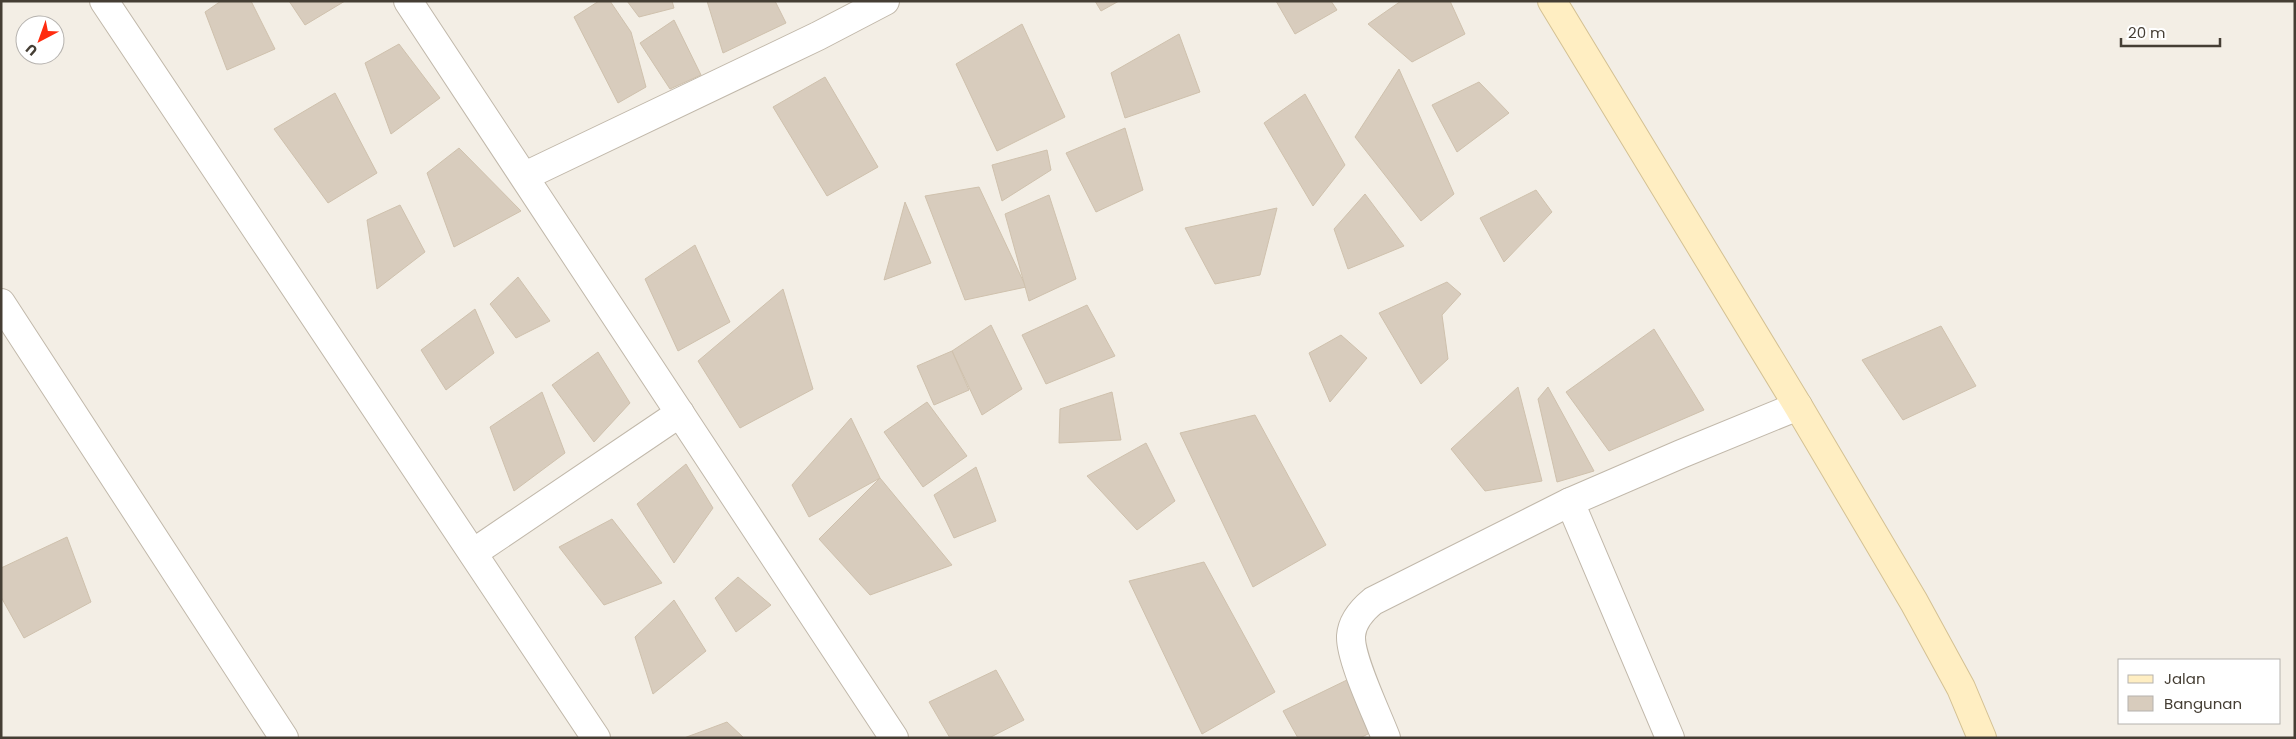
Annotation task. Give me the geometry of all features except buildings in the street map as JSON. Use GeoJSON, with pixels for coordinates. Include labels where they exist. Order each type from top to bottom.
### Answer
{"type":"FeatureCollection","features":[{"type":"Feature","properties":{"kind":"main road"},"geometry":{"type":"LineString","coordinates":[[1552,1],[1798,406],[1914,602],[1960,688],[1982,738]]}},
{"type":"Feature","properties":{"kind":"street"},"geometry":{"type":"LineString","coordinates":[[104,1],[596,738]]}},
{"type":"Feature","properties":{"kind":"street"},"geometry":{"type":"LineString","coordinates":[[408,1],[894,738]]}},
{"type":"Feature","properties":{"kind":"street"},"geometry":{"type":"LineString","coordinates":[[525,176],[818,36],[885,1]]}},
{"type":"Feature","properties":{"kind":"street"},"geometry":{"type":"LineString","coordinates":[[1,303],[244,680],[284,738]]}},
{"type":"Feature","properties":{"kind":"street"},"geometry":{"type":"LineString","coordinates":[[1386,738],[1354,655],[1351,635],[1356,619],[1373,601],[1570,502],[1798,406]]}},
{"type":"Feature","properties":{"kind":"street"},"geometry":{"type":"LineString","coordinates":[[473,553],[680,413]]}},
{"type":"Feature","properties":{"kind":"street"},"geometry":{"type":"LineString","coordinates":[[1570,502],[1663,736]]}}]}
